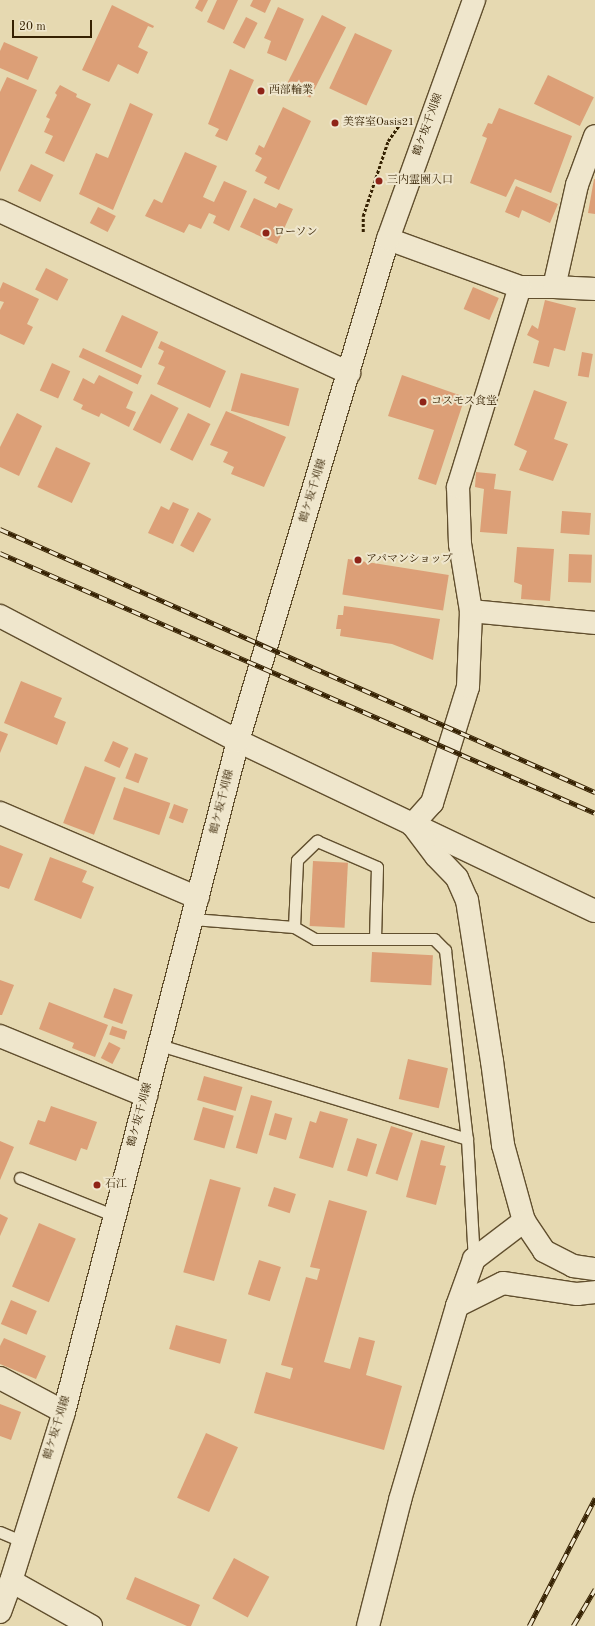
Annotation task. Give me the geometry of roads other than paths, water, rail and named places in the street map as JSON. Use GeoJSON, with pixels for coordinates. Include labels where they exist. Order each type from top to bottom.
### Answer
{"type":"FeatureCollection","features":[{"type":"Feature","properties":{"kind":"street","name":"鶴ケ坂千刈線"},"geometry":{"type":"LineString","coordinates":[[0,1612],[64,1412],[193,919],[238,740],[388,239],[474,0]]}},
{"type":"Feature","properties":{"kind":"street"},"geometry":{"type":"LineString","coordinates":[[554,287],[577,185],[595,136]]}},
{"type":"Feature","properties":{"kind":"street"},"geometry":{"type":"LineString","coordinates":[[0,210],[349,373]]}},
{"type":"Feature","properties":{"kind":"street"},"geometry":{"type":"LineString","coordinates":[[388,239],[520,287],[595,289]]}},
{"type":"Feature","properties":{"kind":"street"},"geometry":{"type":"LineString","coordinates":[[412,825],[432,803],[468,687],[471,611],[460,544],[458,486],[520,287]]}},
{"type":"Feature","properties":{"kind":"street"},"geometry":{"type":"LineString","coordinates":[[471,611],[595,623]]}},
{"type":"Feature","properties":{"kind":"street"},"geometry":{"type":"LineString","coordinates":[[0,616],[238,740],[595,912]]}},
{"type":"Feature","properties":{"kind":"street"},"geometry":{"type":"LineString","coordinates":[[0,813],[198,898]]}},
{"type":"Feature","properties":{"kind":"street"},"geometry":{"type":"LineString","coordinates":[[412,825],[436,856],[457,878],[466,900],[492,1061],[503,1145],[524,1221],[544,1251],[572,1266],[595,1269]]}},
{"type":"Feature","properties":{"kind":"street"},"geometry":{"type":"LineString","coordinates":[[0,1036],[146,1096]]}},
{"type":"Feature","properties":{"kind":"street"},"geometry":{"type":"LineString","coordinates":[[368,1626],[400,1500],[457,1306],[474,1259],[524,1221]]}},
{"type":"Feature","properties":{"kind":"street"},"geometry":{"type":"LineString","coordinates":[[457,1306],[503,1283],[577,1294],[595,1292]]}},
{"type":"Feature","properties":{"kind":"street"},"geometry":{"type":"LineString","coordinates":[[0,1378],[64,1412]]}},
{"type":"Feature","properties":{"kind":"street"},"geometry":{"type":"LineString","coordinates":[[11,1581],[91,1626]]}},
{"type":"Feature","properties":{"kind":"lane"},"geometry":{"type":"LineString","coordinates":[[294,927],[297,860],[317,840],[377,867],[376,939]]}},
{"type":"Feature","properties":{"kind":"lane"},"geometry":{"type":"LineString","coordinates":[[193,919],[294,927],[315,939],[434,939],[445,950],[467,1139],[474,1259]]}},
{"type":"Feature","properties":{"kind":"lane"},"geometry":{"type":"LineString","coordinates":[[160,1045],[467,1139]]}},
{"type":"Feature","properties":{"kind":"lane"},"geometry":{"type":"LineString","coordinates":[[20,1178],[115,1216]]}},
{"type":"Feature","properties":{"kind":"lane"},"geometry":{"type":"LineString","coordinates":[[0,1532],[23,1542]]}},
{"type":"Feature","properties":{"kind":"railway"},"geometry":{"type":"LineString","coordinates":[[0,529],[595,792]]}},
{"type":"Feature","properties":{"kind":"railway"},"geometry":{"type":"LineString","coordinates":[[0,553],[595,813]]}},
{"type":"Feature","properties":{"kind":"railway"},"geometry":{"type":"LineString","coordinates":[[529,1626],[595,1498]]}},
{"type":"Feature","properties":{"kind":"railway"},"geometry":{"type":"LineString","coordinates":[[573,1626],[595,1589]]}},
{"type":"Feature","properties":{"kind":"place","name":"西部輪業"},"geometry":{"type":"Point","coordinates":[261,91]}},
{"type":"Feature","properties":{"kind":"place","name":"美容室Oasis21"},"geometry":{"type":"Point","coordinates":[335,123]}},
{"type":"Feature","properties":{"kind":"place","name":"三内霊園入口"},"geometry":{"type":"Point","coordinates":[379,181]}},
{"type":"Feature","properties":{"kind":"place","name":"ローソン"},"geometry":{"type":"Point","coordinates":[266,233]}},
{"type":"Feature","properties":{"kind":"place","name":"コスモス食堂"},"geometry":{"type":"Point","coordinates":[423,402]}},
{"type":"Feature","properties":{"kind":"place","name":"アパマンショップ"},"geometry":{"type":"Point","coordinates":[358,560]}},
{"type":"Feature","properties":{"kind":"place","name":"石江"},"geometry":{"type":"Point","coordinates":[97,1185]}}]}
